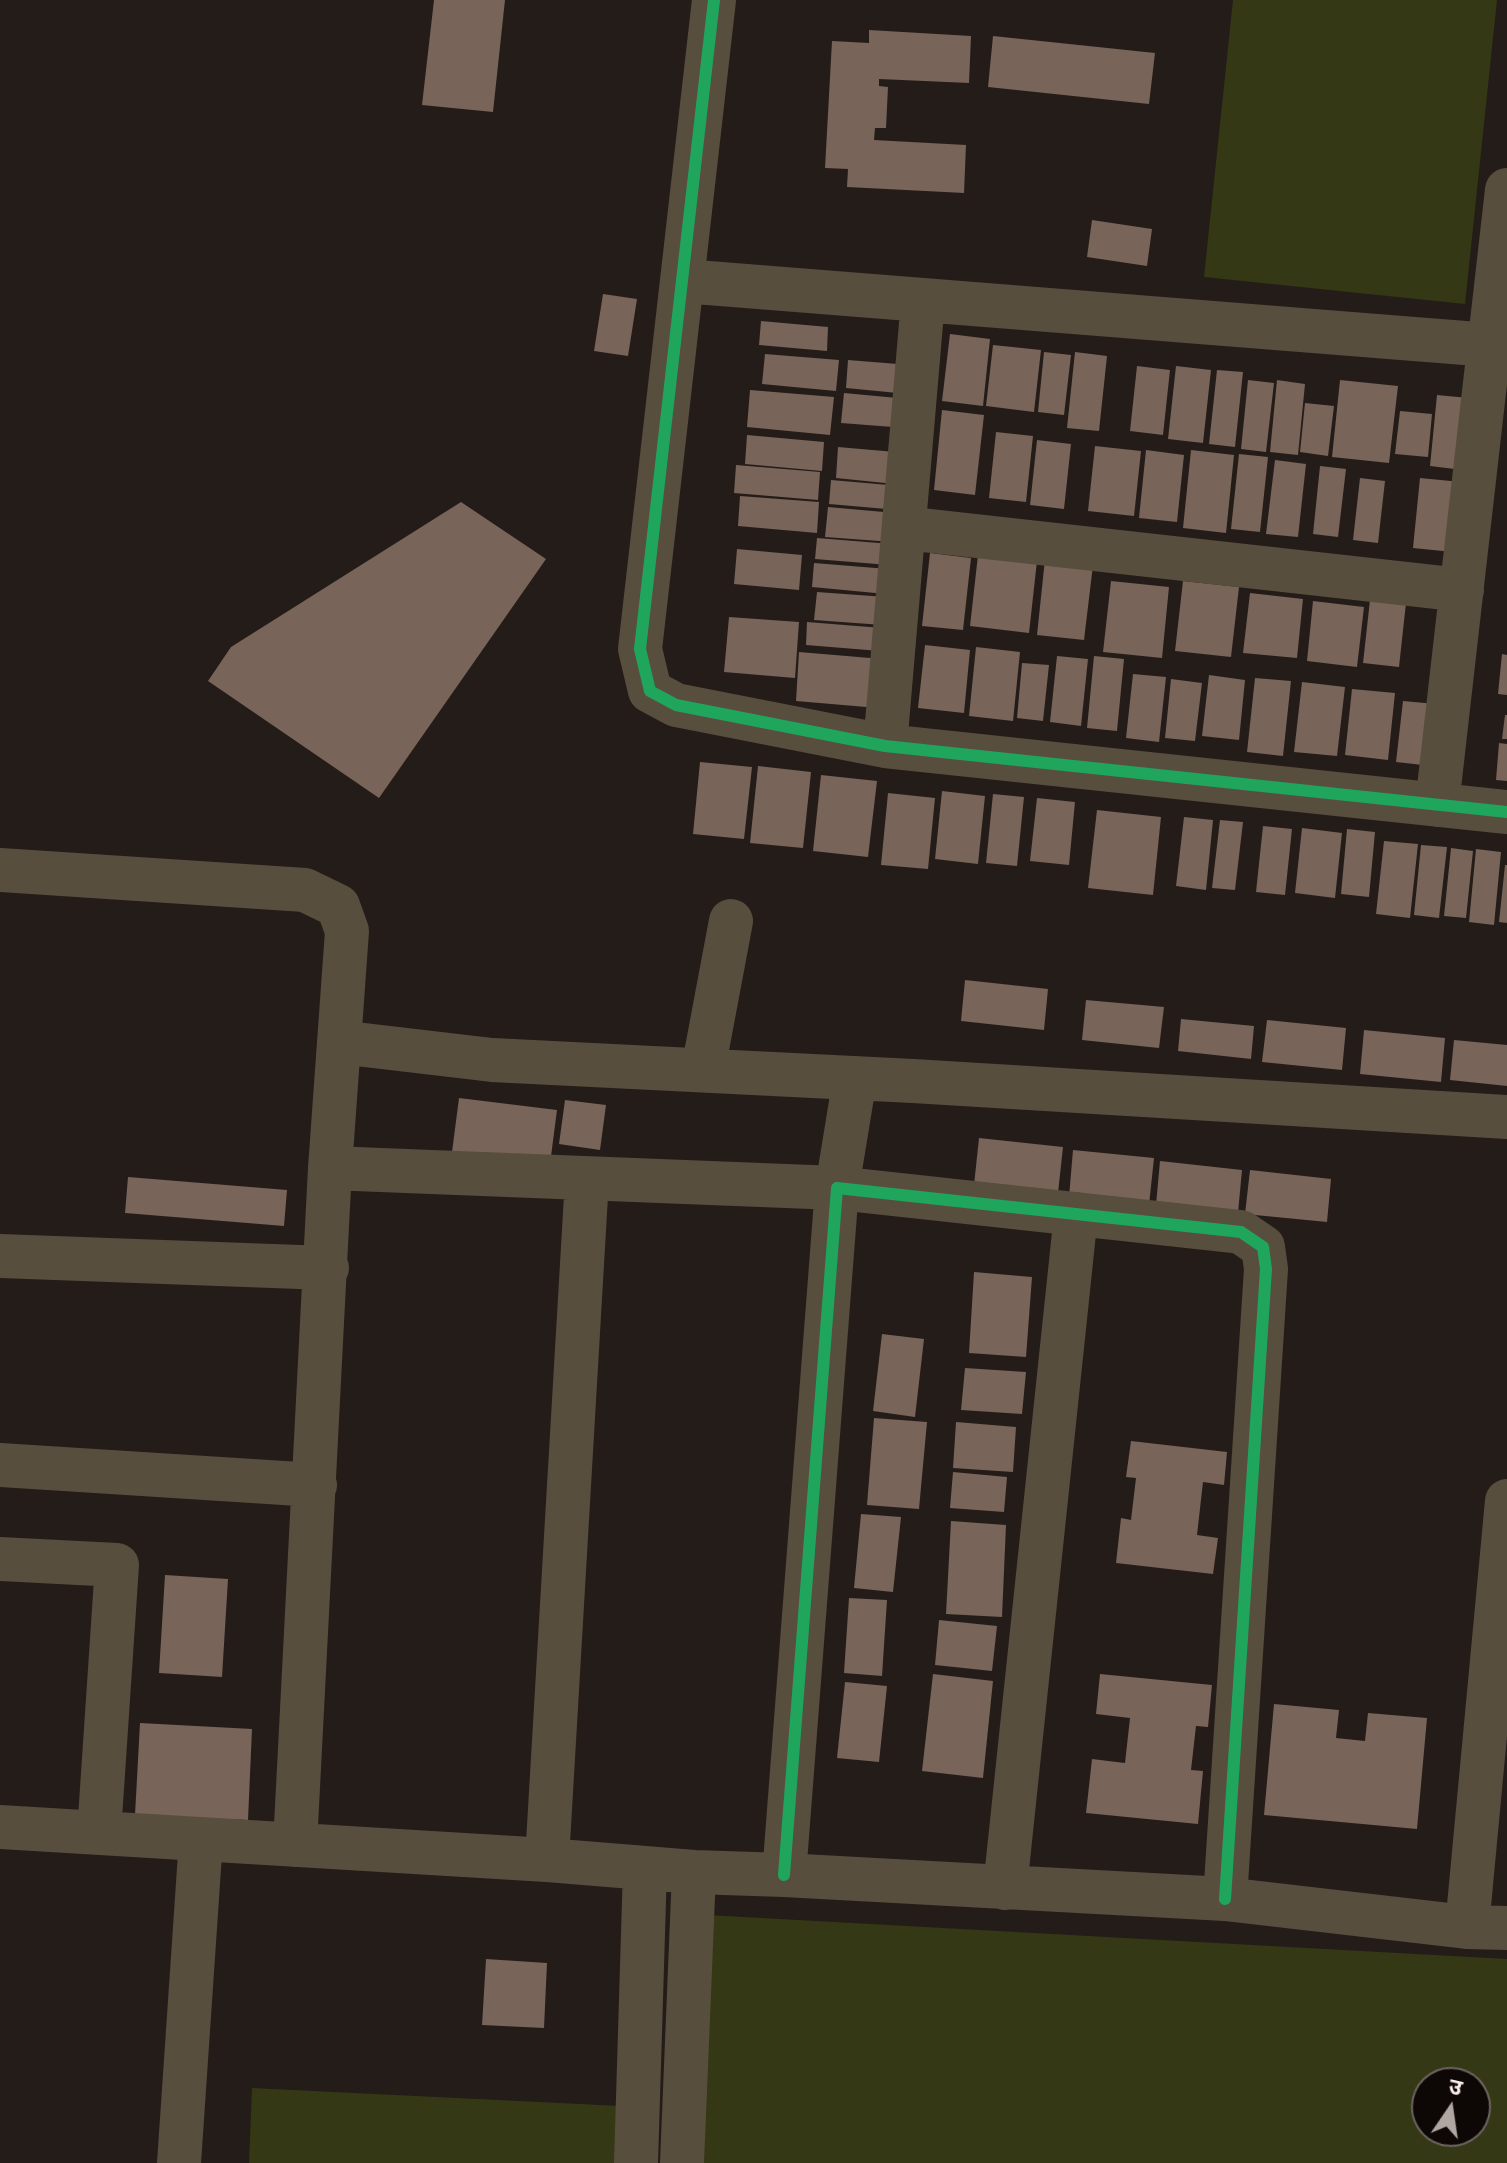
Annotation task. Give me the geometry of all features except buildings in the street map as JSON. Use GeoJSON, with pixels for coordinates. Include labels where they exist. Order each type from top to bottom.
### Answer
{"type":"FeatureCollection","features":[{"type":"Feature","properties":{"kind":"street"},"geometry":{"type":"LineString","coordinates":[[714,0],[640,649],[650,691],[676,705],[885,746],[1507,812]]}},
{"type":"Feature","properties":{"kind":"street"},"geometry":{"type":"LineString","coordinates":[[1437,805],[1507,190]]}},
{"type":"Feature","properties":{"kind":"street"},"geometry":{"type":"LineString","coordinates":[[683,281],[1490,345]]}},
{"type":"Feature","properties":{"kind":"street"},"geometry":{"type":"LineString","coordinates":[[885,746],[923,300]]}},
{"type":"Feature","properties":{"kind":"street"},"geometry":{"type":"LineString","coordinates":[[904,528],[1462,590]]}},
{"type":"Feature","properties":{"kind":"street"},"geometry":{"type":"LineString","coordinates":[[0,870],[305,890],[338,906],[347,931],[330,1168],[295,1845]]}},
{"type":"Feature","properties":{"kind":"street"},"geometry":{"type":"LineString","coordinates":[[703,1070],[731,921]]}},
{"type":"Feature","properties":{"kind":"street"},"geometry":{"type":"LineString","coordinates":[[339,1042],[492,1060],[1507,1117]]}},
{"type":"Feature","properties":{"kind":"street"},"geometry":{"type":"LineString","coordinates":[[784,1875],[837,1188],[855,1078]]}},
{"type":"Feature","properties":{"kind":"street"},"geometry":{"type":"LineString","coordinates":[[330,1168],[837,1188],[1241,1232],[1263,1247],[1266,1269],[1225,1899]]}},
{"type":"Feature","properties":{"kind":"street"},"geometry":{"type":"LineString","coordinates":[[547,1860],[587,1179]]}},
{"type":"Feature","properties":{"kind":"street"},"geometry":{"type":"LineString","coordinates":[[1005,1888],[1076,1214]]}},
{"type":"Feature","properties":{"kind":"street"},"geometry":{"type":"LineString","coordinates":[[0,1256],[327,1268]]}},
{"type":"Feature","properties":{"kind":"street"},"geometry":{"type":"LineString","coordinates":[[0,1465],[315,1485]]}},
{"type":"Feature","properties":{"kind":"street"},"geometry":{"type":"LineString","coordinates":[[0,1827],[547,1860],[694,1872],[1225,1899],[1487,1928],[1507,1501]]}},
{"type":"Feature","properties":{"kind":"street"},"geometry":{"type":"LineString","coordinates":[[0,1559],[117,1565],[99,1833]]}},
{"type":"Feature","properties":{"kind":"street"},"geometry":{"type":"LineString","coordinates":[[179,2163],[201,1839]]}},
{"type":"Feature","properties":{"kind":"street"},"geometry":{"type":"LineString","coordinates":[[636,2163],[645,1868]]}},
{"type":"Feature","properties":{"kind":"street"},"geometry":{"type":"LineString","coordinates":[[682,2163],[694,1872]]}},
{"type":"Feature","properties":{"kind":"green space"},"geometry":{"type":"Polygon","coordinates":[[[1233,0],[1497,0],[1465,304],[1204,277],[1233,0]]]}},
{"type":"Feature","properties":{"kind":"green space"},"geometry":{"type":"Polygon","coordinates":[[[707,1915],[1507,1959],[1507,2163],[704,2163],[707,1915]]]}},
{"type":"Feature","properties":{"kind":"green space"},"geometry":{"type":"Polygon","coordinates":[[[252,2088],[621,2106],[619,2163],[249,2163],[252,2088]]]}},
{"type":"Feature","properties":{"kind":"cycle path"},"geometry":{"type":"LineString","coordinates":[[714,0],[640,649],[650,691],[676,705],[885,746],[1507,812]]}},
{"type":"Feature","properties":{"kind":"cycle path"},"geometry":{"type":"LineString","coordinates":[[784,1875],[837,1188],[1241,1232],[1263,1247],[1266,1269],[1225,1899]]}}]}
